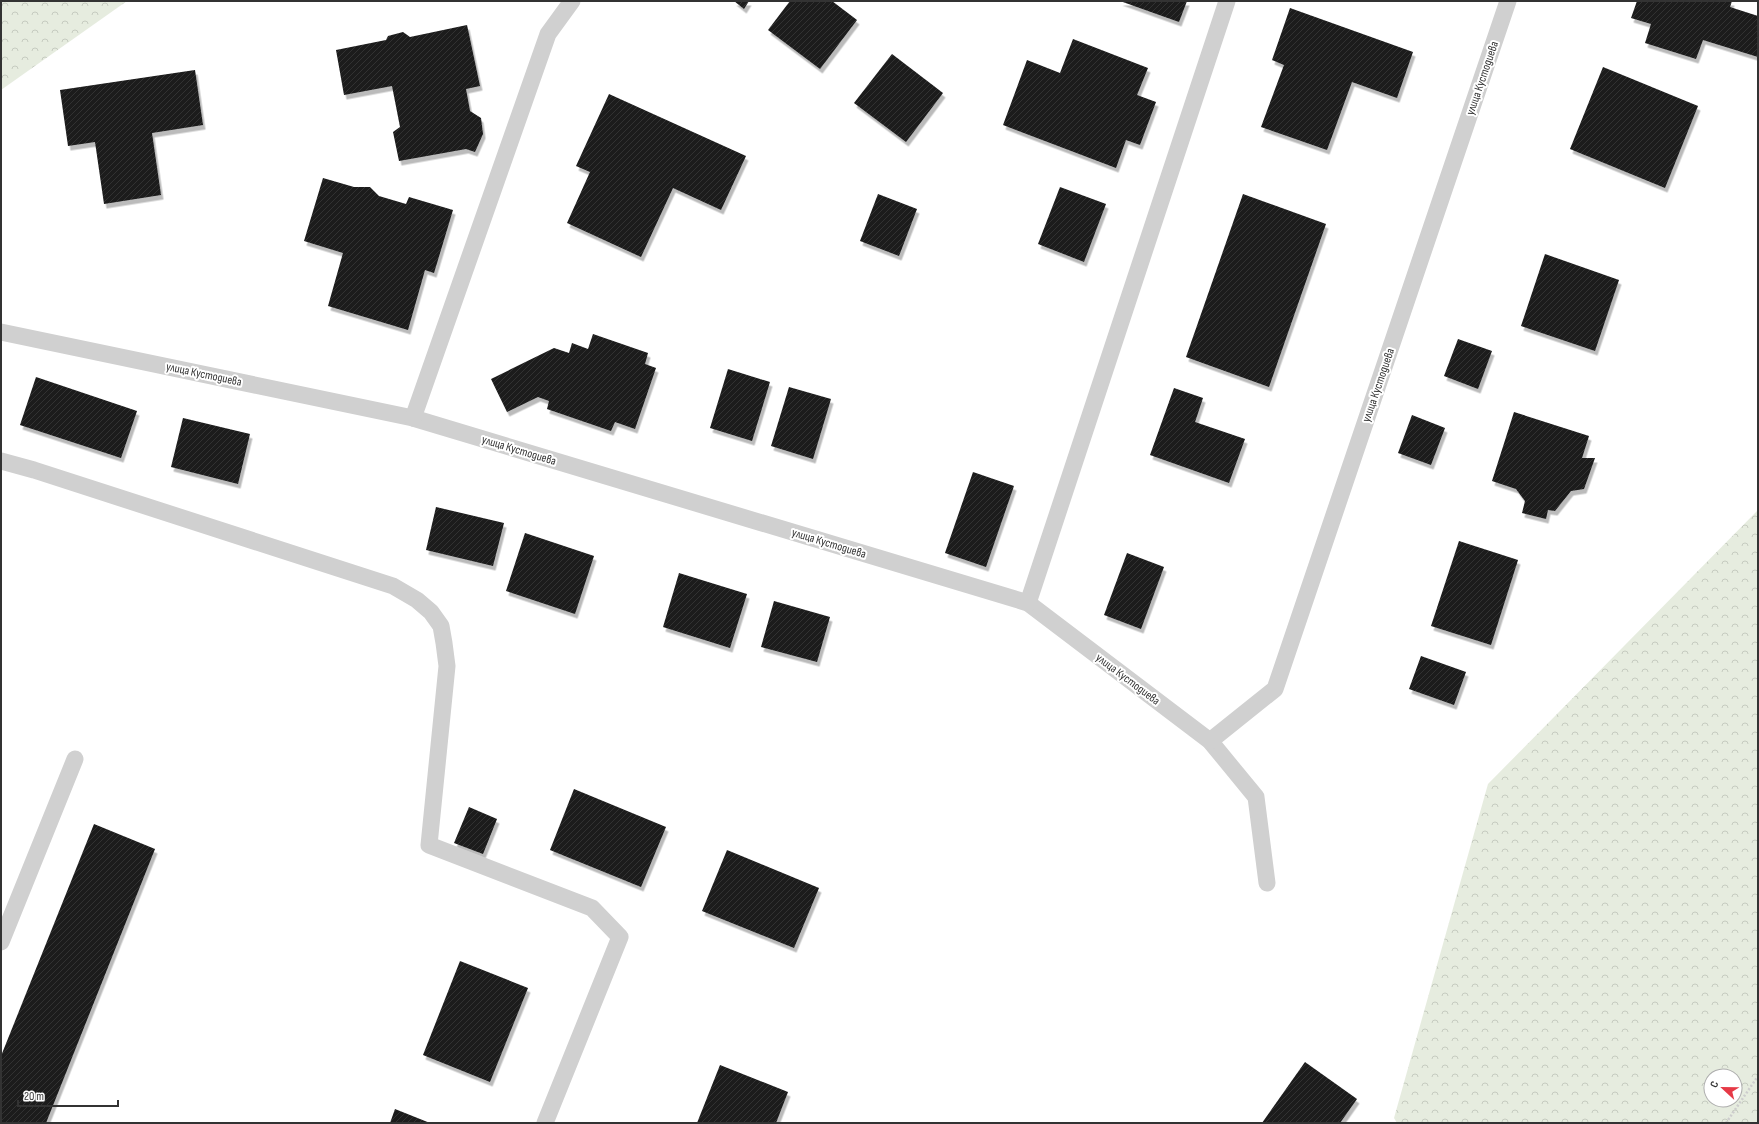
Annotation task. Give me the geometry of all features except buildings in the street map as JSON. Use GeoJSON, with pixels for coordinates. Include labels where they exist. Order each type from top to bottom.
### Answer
{"type":"FeatureCollection","features":[{"type":"Feature","properties":{"kind":"lane"},"geometry":{"type":"LineString","coordinates":[[413,418],[548,34],[572,1]]}},
{"type":"Feature","properties":{"kind":"lane"},"geometry":{"type":"LineString","coordinates":[[1028,603],[1227,1]]}},
{"type":"Feature","properties":{"kind":"lane","name":"улица Кустодиева"},"geometry":{"type":"LineString","coordinates":[[1210,741],[1275,690],[1508,1]]}},
{"type":"Feature","properties":{"kind":"lane","name":"улица Кустодиева"},"geometry":{"type":"LineString","coordinates":[[1,332],[413,418],[1028,603],[1210,741],[1256,798],[1267,883]]}},
{"type":"Feature","properties":{"kind":"lane"},"geometry":{"type":"LineString","coordinates":[[1,461],[34,470],[393,586],[417,600],[431,612],[441,626],[447,666],[429,844],[592,908],[620,937],[545,1123]]}},
{"type":"Feature","properties":{"kind":"lane"},"geometry":{"type":"LineString","coordinates":[[1,942],[75,759]]}},
{"type":"Feature","properties":{"kind":"path"},"geometry":{"type":"LineString","coordinates":[[1726,1123],[1758,1076]]}},
{"type":"Feature","properties":{"kind":"green space"},"geometry":{"type":"Polygon","coordinates":[[[1,1],[127,1],[1,90],[1,1]]]}},
{"type":"Feature","properties":{"kind":"green space"},"geometry":{"type":"Polygon","coordinates":[[[1758,510],[1758,1123],[1397,1123],[1394,1118],[1488,784],[1758,510]]]}}]}
